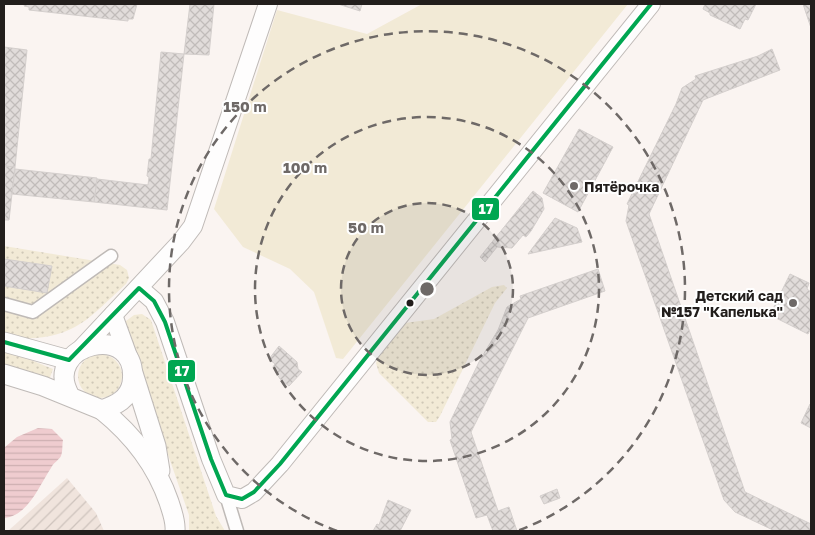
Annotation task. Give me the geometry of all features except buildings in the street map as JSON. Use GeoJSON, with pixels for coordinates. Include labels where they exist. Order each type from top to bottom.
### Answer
{"type":"FeatureCollection","features":[{"type":"Feature","properties":{"kind":"main road"},"geometry":{"type":"LineString","coordinates":[[4,342],[76,354],[100,343],[111,344],[118,348],[131,366],[156,446],[161,478],[176,523],[175,531]]}},
{"type":"Feature","properties":{"kind":"main road"},"geometry":{"type":"LineString","coordinates":[[70,396],[65,388],[64,378],[76,354]]}},
{"type":"Feature","properties":{"kind":"main road"},"geometry":{"type":"LineString","coordinates":[[102,410],[122,402],[131,387],[131,366]]}},
{"type":"Feature","properties":{"kind":"main road"},"geometry":{"type":"LineString","coordinates":[[4,374],[70,396],[102,410],[123,426],[161,478]]}},
{"type":"Feature","properties":{"kind":"street"},"geometry":{"type":"LineString","coordinates":[[76,354],[140,288],[181,242],[192,226],[268,4]]}},
{"type":"Feature","properties":{"kind":"street"},"geometry":{"type":"LineString","coordinates":[[226,495],[242,499],[254,492],[280,464],[651,4]]}},
{"type":"Feature","properties":{"kind":"street"},"geometry":{"type":"LineString","coordinates":[[4,304],[33,312],[112,256]]}},
{"type":"Feature","properties":{"kind":"street"},"geometry":{"type":"LineString","coordinates":[[140,288],[154,301],[165,322],[210,459],[226,495],[237,531]]}},
{"type":"Feature","properties":{"kind":"street"},"geometry":{"type":"LineString","coordinates":[[113,315],[131,366]]}},
{"type":"Feature","properties":{"kind":"shaded area"},"geometry":{"type":"Polygon","coordinates":[[[422,4],[628,4],[343,359],[336,358],[314,292],[290,269],[243,247],[214,209],[277,10],[367,34],[422,4]]]}},
{"type":"Feature","properties":{"kind":"shaded area"},"geometry":{"type":"Polygon","coordinates":[[[4,246],[120,265],[127,270],[129,278],[126,284],[105,304],[75,327],[50,336],[15,339],[4,336],[4,246]]]}},
{"type":"Feature","properties":{"kind":"shaded area"},"geometry":{"type":"Polygon","coordinates":[[[504,285],[507,288],[495,303],[440,416],[436,422],[428,422],[379,373],[376,363],[378,358],[405,323],[434,319],[492,287],[504,285]]]}},
{"type":"Feature","properties":{"kind":"shaded area"},"geometry":{"type":"Polygon","coordinates":[[[142,314],[151,320],[216,516],[225,531],[189,531],[189,515],[124,328],[126,321],[134,315],[142,314]]]}},
{"type":"Feature","properties":{"kind":"shaded area"},"geometry":{"type":"Polygon","coordinates":[[[4,349],[53,369],[49,380],[4,370],[4,349]]]}},
{"type":"Feature","properties":{"kind":"shaded area"},"geometry":{"type":"Polygon","coordinates":[[[104,354],[116,360],[121,367],[121,385],[116,392],[109,397],[96,398],[88,395],[81,388],[78,372],[81,364],[88,357],[104,354]]]}},
{"type":"Feature","properties":{"kind":"shaded area"},"geometry":{"type":"Polygon","coordinates":[[[38,428],[52,429],[63,440],[61,456],[52,466],[26,506],[20,512],[4,518],[5,447],[17,437],[38,428]]]}},
{"type":"Feature","properties":{"kind":"shaded area"},"geometry":{"type":"Polygon","coordinates":[[[67,478],[96,513],[104,531],[8,531],[67,478]]]}},
{"type":"Feature","properties":{"kind":"transit line","name":"17"},"geometry":{"type":"LineString","coordinates":[[4,342],[69,360],[139,288],[154,301],[165,322],[211,459],[226,495],[242,499],[254,492],[280,464],[651,4]]}},
{"type":"Feature","properties":{"kind":"place","name":"Пятёрочка"},"geometry":{"type":"Point","coordinates":[574,186]}},
{"type":"Feature","properties":{"kind":"place","name":"Детский сад №157 \"Капелька\""},"geometry":{"type":"Point","coordinates":[793,303]}}]}
